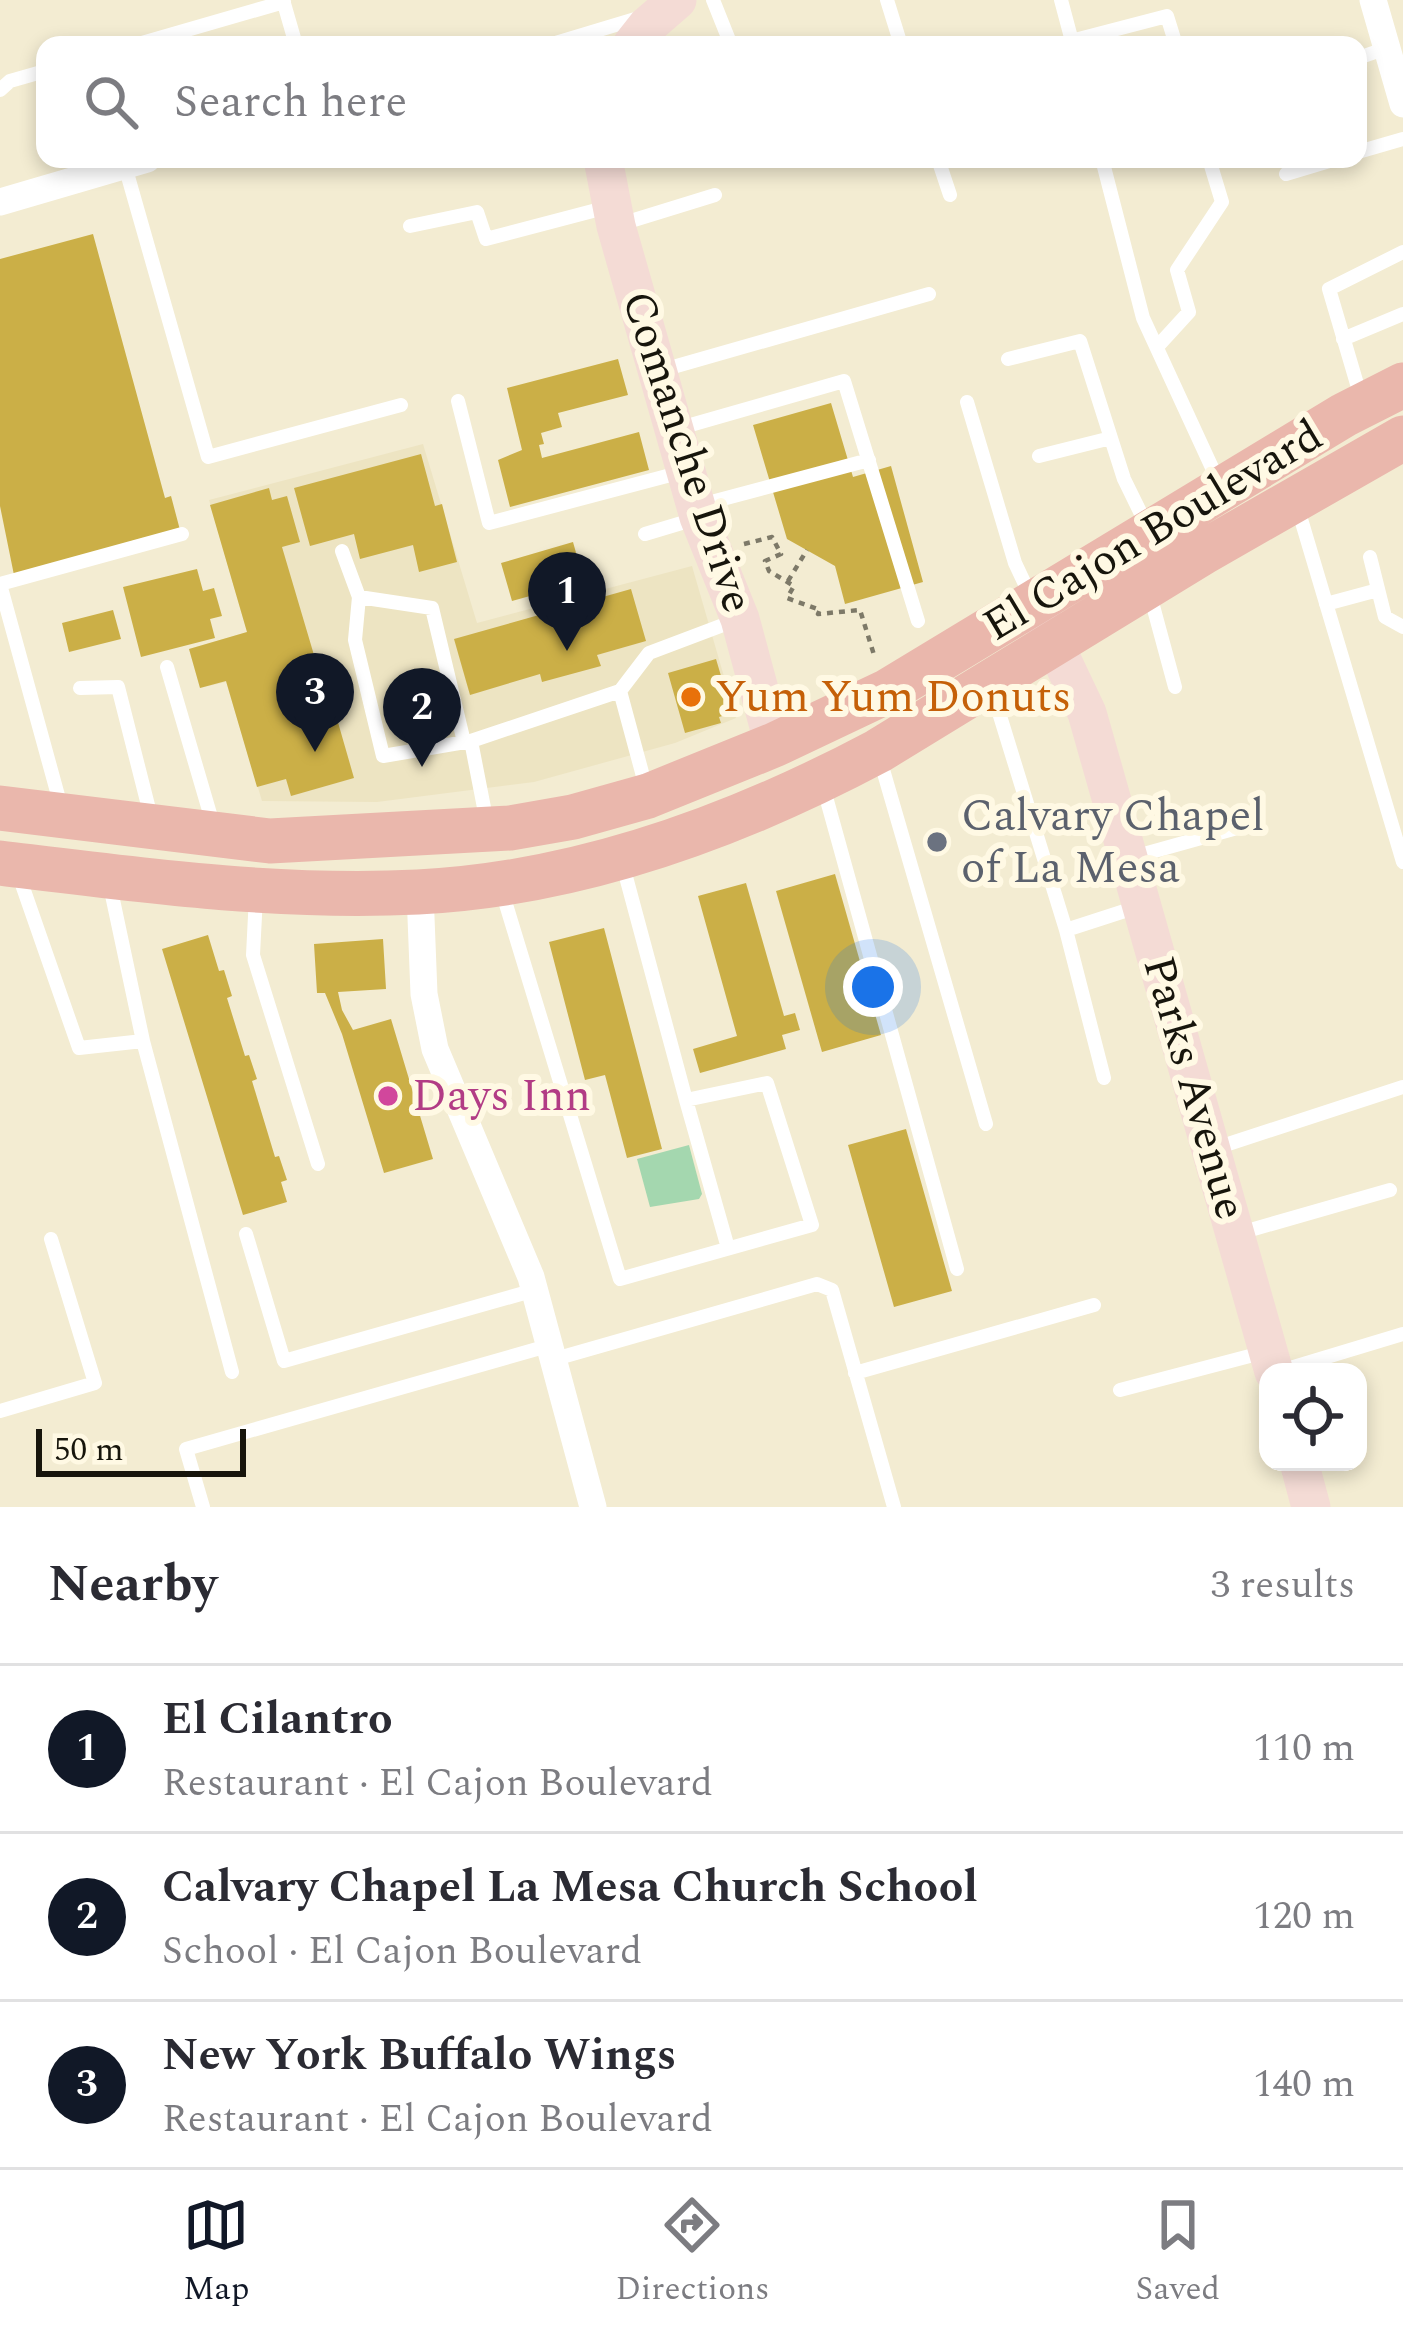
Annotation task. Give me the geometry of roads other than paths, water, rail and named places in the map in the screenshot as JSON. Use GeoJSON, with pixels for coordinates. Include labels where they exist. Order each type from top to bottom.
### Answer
{"type":"FeatureCollection","features":[{"type":"Feature","properties":{"kind":"main road","name":"El Cajon Boulevard"},"geometry":{"type":"LineString","coordinates":[[0,808],[270,841],[489,830],[573,818],[649,796],[888,691],[1403,385]]}},
{"type":"Feature","properties":{"kind":"main road","name":"El Cajon Boulevard"},"geometry":{"type":"LineString","coordinates":[[8,864],[256,891],[420,892],[499,883],[621,857],[717,825],[822,781],[878,751],[1403,438]]}},
{"type":"Feature","properties":{"kind":"main road"},"geometry":{"type":"LineString","coordinates":[[420,892],[431,873],[489,830]]}},
{"type":"Feature","properties":{"kind":"street"},"geometry":{"type":"LineString","coordinates":[[1373,0],[1403,104]]}},
{"type":"Feature","properties":{"kind":"street"},"geometry":{"type":"LineString","coordinates":[[641,36],[670,5]]}},
{"type":"Feature","properties":{"kind":"street"},"geometry":{"type":"LineString","coordinates":[[0,202],[116,168]]}},
{"type":"Feature","properties":{"kind":"street","name":"Comanche Drive"},"geometry":{"type":"LineString","coordinates":[[605,168],[694,498],[740,619],[774,745]]}},
{"type":"Feature","properties":{"kind":"street","name":"Parks Avenue"},"geometry":{"type":"LineString","coordinates":[[1034,604],[1087,712],[1273,1363]]}},
{"type":"Feature","properties":{"kind":"street"},"geometry":{"type":"LineString","coordinates":[[420,892],[424,994],[435,1049],[535,1290],[593,1507]]}},
{"type":"Feature","properties":{"kind":"street"},"geometry":{"type":"LineString","coordinates":[[1301,1471],[1311,1507]]}},
{"type":"Feature","properties":{"kind":"lane"},"geometry":{"type":"LineString","coordinates":[[713,0],[727,36]]}},
{"type":"Feature","properties":{"kind":"lane"},"geometry":{"type":"LineString","coordinates":[[887,0],[898,36]]}},
{"type":"Feature","properties":{"kind":"lane"},"geometry":{"type":"LineString","coordinates":[[1061,0],[1070,36]]}},
{"type":"Feature","properties":{"kind":"lane"},"geometry":{"type":"LineString","coordinates":[[165,36],[284,1],[294,36]]}},
{"type":"Feature","properties":{"kind":"lane"},"geometry":{"type":"LineString","coordinates":[[576,36],[670,5]]}},
{"type":"Feature","properties":{"kind":"lane"},"geometry":{"type":"LineString","coordinates":[[1097,36],[1167,16],[1173,36]]}},
{"type":"Feature","properties":{"kind":"lane"},"geometry":{"type":"LineString","coordinates":[[1367,55],[1387,48]]}},
{"type":"Feature","properties":{"kind":"lane"},"geometry":{"type":"LineString","coordinates":[[0,90],[10,81],[36,73]]}},
{"type":"Feature","properties":{"kind":"lane"},"geometry":{"type":"LineString","coordinates":[[1367,149],[1403,139]]}},
{"type":"Feature","properties":{"kind":"lane"},"geometry":{"type":"LineString","coordinates":[[137,168],[208,457],[401,404]]}},
{"type":"Feature","properties":{"kind":"lane"},"geometry":{"type":"LineString","coordinates":[[941,168],[950,195]]}},
{"type":"Feature","properties":{"kind":"lane"},"geometry":{"type":"LineString","coordinates":[[1104,168],[1143,318],[1222,490]]}},
{"type":"Feature","properties":{"kind":"lane"},"geometry":{"type":"LineString","coordinates":[[1157,347],[1189,312],[1177,270],[1222,202],[1212,168]]}},
{"type":"Feature","properties":{"kind":"lane"},"geometry":{"type":"LineString","coordinates":[[1286,174],[1306,168]]}},
{"type":"Feature","properties":{"kind":"lane"},"geometry":{"type":"LineString","coordinates":[[410,226],[477,212],[486,238],[715,195]]}},
{"type":"Feature","properties":{"kind":"lane"},"geometry":{"type":"LineString","coordinates":[[1363,406],[1328,289],[1403,252]]}},
{"type":"Feature","properties":{"kind":"lane"},"geometry":{"type":"LineString","coordinates":[[659,371],[929,294]]}},
{"type":"Feature","properties":{"kind":"lane"},"geometry":{"type":"LineString","coordinates":[[1343,339],[1403,314]]}},
{"type":"Feature","properties":{"kind":"lane"},"geometry":{"type":"LineString","coordinates":[[1008,358],[1080,341],[1124,478],[1150,533]]}},
{"type":"Feature","properties":{"kind":"lane"},"geometry":{"type":"LineString","coordinates":[[676,430],[844,381],[918,621]]}},
{"type":"Feature","properties":{"kind":"lane"},"geometry":{"type":"LineString","coordinates":[[458,401],[489,523],[694,498],[869,460]]}},
{"type":"Feature","properties":{"kind":"lane"},"geometry":{"type":"LineString","coordinates":[[967,402],[1015,562],[1034,604]]}},
{"type":"Feature","properties":{"kind":"lane"},"geometry":{"type":"LineString","coordinates":[[1039,456],[1111,438]]}},
{"type":"Feature","properties":{"kind":"lane"},"geometry":{"type":"LineString","coordinates":[[645,534],[694,498]]}},
{"type":"Feature","properties":{"kind":"lane"},"geometry":{"type":"LineString","coordinates":[[1295,499],[1403,862]]}},
{"type":"Feature","properties":{"kind":"lane"},"geometry":{"type":"LineString","coordinates":[[63,814],[0,584],[182,533]]}},
{"type":"Feature","properties":{"kind":"lane"},"geometry":{"type":"LineString","coordinates":[[342,551],[358,598],[355,640],[383,756],[467,742],[620,691],[649,653],[740,619]]}},
{"type":"Feature","properties":{"kind":"lane"},"geometry":{"type":"LineString","coordinates":[[1370,557],[1385,617],[1403,627]]}},
{"type":"Feature","properties":{"kind":"lane"},"geometry":{"type":"LineString","coordinates":[[1148,586],[1174,687]]}},
{"type":"Feature","properties":{"kind":"lane"},"geometry":{"type":"LineString","coordinates":[[1326,604],[1378,590]]}},
{"type":"Feature","properties":{"kind":"lane"},"geometry":{"type":"LineString","coordinates":[[358,598],[432,608],[489,830]]}},
{"type":"Feature","properties":{"kind":"lane"},"geometry":{"type":"LineString","coordinates":[[166,667],[216,834]]}},
{"type":"Feature","properties":{"kind":"lane"},"geometry":{"type":"LineString","coordinates":[[991,684],[1066,930],[1104,1078]]}},
{"type":"Feature","properties":{"kind":"lane"},"geometry":{"type":"LineString","coordinates":[[80,688],[118,687],[153,826]]}},
{"type":"Feature","properties":{"kind":"lane"},"geometry":{"type":"LineString","coordinates":[[620,691],[649,796]]}},
{"type":"Feature","properties":{"kind":"lane"},"geometry":{"type":"LineString","coordinates":[[878,751],[986,1124]]}},
{"type":"Feature","properties":{"kind":"lane"},"geometry":{"type":"LineString","coordinates":[[822,781],[957,1269]]}},
{"type":"Feature","properties":{"kind":"lane"},"geometry":{"type":"LineString","coordinates":[[1128,859],[1237,828]]}},
{"type":"Feature","properties":{"kind":"lane"},"geometry":{"type":"LineString","coordinates":[[621,857],[728,1248]]}},
{"type":"Feature","properties":{"kind":"lane"},"geometry":{"type":"LineString","coordinates":[[8,864],[79,1048],[143,1041]]}},
{"type":"Feature","properties":{"kind":"lane"},"geometry":{"type":"LineString","coordinates":[[108,877],[143,1041],[232,1372]]}},
{"type":"Feature","properties":{"kind":"lane"},"geometry":{"type":"LineString","coordinates":[[499,883],[620,1279],[812,1225],[766,1082],[686,1100]]}},
{"type":"Feature","properties":{"kind":"lane"},"geometry":{"type":"LineString","coordinates":[[256,891],[253,955],[318,1165]]}},
{"type":"Feature","properties":{"kind":"lane"},"geometry":{"type":"LineString","coordinates":[[1066,930],[1142,905]]}},
{"type":"Feature","properties":{"kind":"lane"},"geometry":{"type":"LineString","coordinates":[[1211,1150],[1403,1087]]}},
{"type":"Feature","properties":{"kind":"lane"},"geometry":{"type":"LineString","coordinates":[[1235,1234],[1390,1190]]}},
{"type":"Feature","properties":{"kind":"lane"},"geometry":{"type":"LineString","coordinates":[[246,1234],[284,1361],[535,1290]]}},
{"type":"Feature","properties":{"kind":"lane"},"geometry":{"type":"LineString","coordinates":[[0,1411],[95,1383],[51,1238]]}},
{"type":"Feature","properties":{"kind":"lane"},"geometry":{"type":"LineString","coordinates":[[203,1507],[186,1449],[817,1284],[832,1290],[893,1507]]}},
{"type":"Feature","properties":{"kind":"lane"},"geometry":{"type":"LineString","coordinates":[[856,1373],[1094,1305]]}},
{"type":"Feature","properties":{"kind":"lane"},"geometry":{"type":"LineString","coordinates":[[1282,1363],[1403,1334]]}},
{"type":"Feature","properties":{"kind":"lane"},"geometry":{"type":"LineString","coordinates":[[1120,1390],[1259,1367]]}},
{"type":"Feature","properties":{"kind":"place","name":"El Cilantro"},"geometry":{"type":"Point","coordinates":[567,651]}},
{"type":"Feature","properties":{"kind":"place","name":"Yum Yum Donuts"},"geometry":{"type":"Point","coordinates":[691,697]}},
{"type":"Feature","properties":{"kind":"place","name":"New York Buffalo Wings"},"geometry":{"type":"Point","coordinates":[315,752]}},
{"type":"Feature","properties":{"kind":"place","name":"Calvary Chapel La Mesa Church School"},"geometry":{"type":"Point","coordinates":[422,767]}},
{"type":"Feature","properties":{"kind":"place","name":"Calvary Chapel of La Mesa"},"geometry":{"type":"Point","coordinates":[937,842]}},
{"type":"Feature","properties":{"kind":"place","name":"Days Inn"},"geometry":{"type":"Point","coordinates":[388,1096]}}]}
